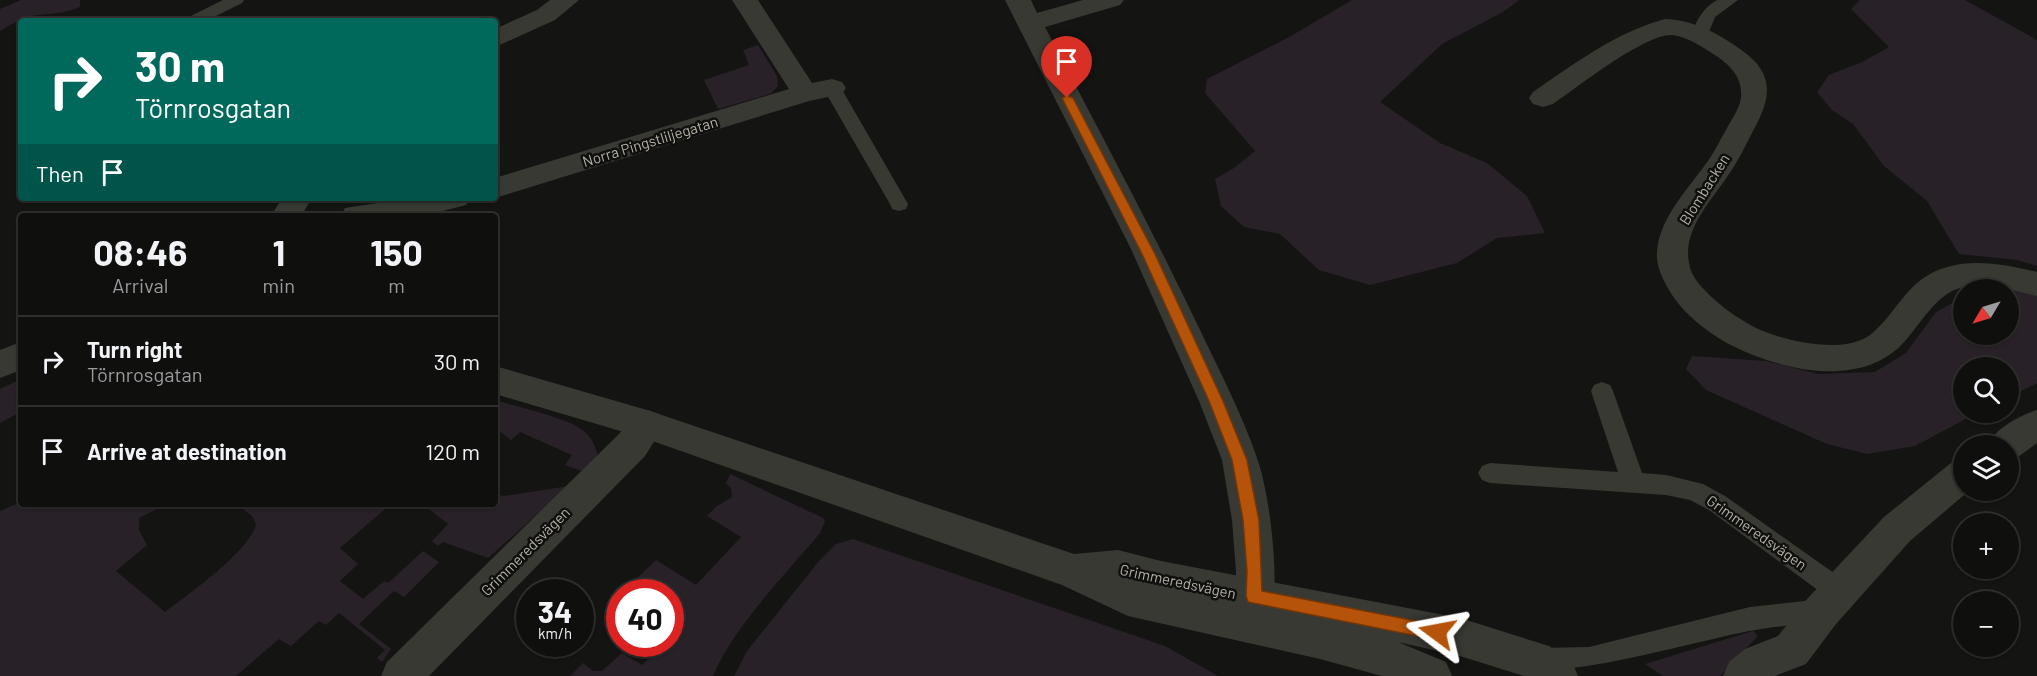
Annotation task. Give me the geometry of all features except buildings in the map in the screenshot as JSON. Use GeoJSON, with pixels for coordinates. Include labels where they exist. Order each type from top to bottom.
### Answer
{"type":"FeatureCollection","features":[{"type":"Feature","properties":{"kind":"street"},"geometry":{"type":"LineString","coordinates":[[498,38],[546,15],[566,0]]}},
{"type":"Feature","properties":{"kind":"street"},"geometry":{"type":"LineString","coordinates":[[745,0],[818,91]]}},
{"type":"Feature","properties":{"kind":"street"},"geometry":{"type":"LineString","coordinates":[[1111,0],[1024,12],[1148,254],[1216,401],[1240,460],[1251,520],[1255,571],[1254,611]]}},
{"type":"Feature","properties":{"kind":"street","name":"Blombacken"},"geometry":{"type":"LineString","coordinates":[[1543,98],[1584,69],[1663,27],[1700,35],[1742,63],[1755,86],[1750,113],[1722,162],[1681,224],[1673,245],[1673,264],[1680,280],[1707,312],[1723,324],[1769,347],[1805,355],[1837,358],[1861,354],[1880,346],[1941,282],[1962,274],[2037,284]]}},
{"type":"Feature","properties":{"kind":"street","name":"Norra Pingstliljegatan"},"geometry":{"type":"LineString","coordinates":[[498,187],[818,91]]}},
{"type":"Feature","properties":{"kind":"street"},"geometry":{"type":"LineString","coordinates":[[382,213],[443,201]]}},
{"type":"Feature","properties":{"kind":"street"},"geometry":{"type":"LineString","coordinates":[[0,365],[18,356]]}},
{"type":"Feature","properties":{"kind":"street","name":"Grimmeredsvägen"},"geometry":{"type":"LineString","coordinates":[[498,381],[647,424],[854,498],[1073,571],[1128,598],[1392,622],[1460,638],[1547,668]]}},
{"type":"Feature","properties":{"kind":"street","name":"Grimmeredsvägen"},"geometry":{"type":"LineString","coordinates":[[401,676],[632,445],[647,424]]}},
{"type":"Feature","properties":{"kind":"street"},"geometry":{"type":"LineString","coordinates":[[2019,437],[2037,424]]}},
{"type":"Feature","properties":{"kind":"street"},"geometry":{"type":"LineString","coordinates":[[1743,676],[1759,663],[1793,663],[1831,601],[1897,529],[1953,483]]}},
{"type":"Feature","properties":{"kind":"street","name":"Grimmeredsvägen"},"geometry":{"type":"LineString","coordinates":[[1254,611],[1320,640],[1394,660],[1432,676]]}},
{"type":"Feature","properties":{"kind":"lane"},"geometry":{"type":"LineString","coordinates":[[199,18],[236,0]]}},
{"type":"Feature","properties":{"kind":"lane"},"geometry":{"type":"LineString","coordinates":[[1700,35],[1703,19],[1714,7],[1730,0]]}},
{"type":"Feature","properties":{"kind":"lane"},"geometry":{"type":"LineString","coordinates":[[818,91],[899,204]]}},
{"type":"Feature","properties":{"kind":"lane"},"geometry":{"type":"LineString","coordinates":[[1602,391],[1633,481]]}},
{"type":"Feature","properties":{"kind":"lane","name":"Grimmeredsvägen"},"geometry":{"type":"LineString","coordinates":[[1490,473],[1633,481],[1695,491],[1725,509],[1831,601]]}},
{"type":"Feature","properties":{"kind":"lane"},"geometry":{"type":"LineString","coordinates":[[1547,668],[1831,601]]}},
{"type":"Feature","properties":{"kind":"shaded area"},"geometry":{"type":"Polygon","coordinates":[[[21,0],[80,0],[80,7],[18,18],[18,21],[0,31],[0,9],[21,0]]]}},
{"type":"Feature","properties":{"kind":"shaded area"},"geometry":{"type":"Polygon","coordinates":[[[1352,0],[1519,0],[1503,12],[1442,44],[1380,102],[1440,143],[1487,163],[1527,196],[1545,233],[1497,238],[1457,263],[1370,285],[1319,270],[1280,234],[1244,227],[1221,206],[1215,179],[1234,168],[1255,151],[1205,93],[1207,79],[1291,36],[1352,0]]]}},
{"type":"Feature","properties":{"kind":"shaded area"},"geometry":{"type":"Polygon","coordinates":[[[1860,0],[1965,0],[2037,40],[2037,266],[2017,260],[1959,254],[1927,201],[1884,166],[1853,124],[1832,110],[1817,92],[1829,75],[1862,62],[1889,47],[1851,9],[1860,0]]]}},
{"type":"Feature","properties":{"kind":"shaded area"},"geometry":{"type":"Polygon","coordinates":[[[758,45],[777,76],[778,86],[770,94],[718,109],[704,80],[749,65],[743,50],[758,45]]]}},
{"type":"Feature","properties":{"kind":"shaded area"},"geometry":{"type":"Polygon","coordinates":[[[2019,290],[2037,296],[2037,383],[2019,392],[2019,357],[1953,357],[1953,423],[1958,423],[1915,446],[1867,454],[1827,444],[1706,390],[1686,369],[1692,356],[1766,361],[1818,374],[1875,372],[1906,353],[1936,312],[1953,303],[1953,345],[2019,345],[2019,290]]]}},
{"type":"Feature","properties":{"kind":"shaded area"},"geometry":{"type":"Polygon","coordinates":[[[18,380],[18,414],[0,423],[0,389],[18,380]]]}},
{"type":"Feature","properties":{"kind":"shaded area"},"geometry":{"type":"Polygon","coordinates":[[[498,401],[578,427],[590,438],[598,457],[584,472],[565,465],[572,455],[520,432],[511,440],[498,430],[498,401]]]}},
{"type":"Feature","properties":{"kind":"shaded area"},"geometry":{"type":"Polygon","coordinates":[[[730,474],[823,518],[825,521],[820,533],[747,620],[722,657],[713,676],[570,676],[583,663],[593,671],[602,671],[618,657],[629,657],[642,665],[650,657],[684,657],[684,579],[636,579],[656,560],[696,585],[741,537],[707,516],[717,506],[732,497],[731,488],[726,483],[730,474]]]}},
{"type":"Feature","properties":{"kind":"shaded area"},"geometry":{"type":"Polygon","coordinates":[[[569,486],[488,558],[443,542],[438,546],[432,541],[448,524],[427,507],[498,507],[498,495],[504,496],[569,486]]]}},
{"type":"Feature","properties":{"kind":"shaded area"},"geometry":{"type":"Polygon","coordinates":[[[18,503],[18,507],[161,507],[139,518],[139,530],[147,545],[116,571],[165,612],[230,560],[251,536],[256,525],[252,516],[241,507],[292,507],[295,509],[297,507],[388,507],[340,548],[358,564],[340,581],[363,599],[384,581],[388,583],[423,551],[439,562],[404,597],[394,591],[359,624],[391,649],[382,662],[377,658],[385,650],[339,613],[326,625],[319,621],[291,646],[279,639],[236,676],[0,676],[0,511],[18,503]]]}},
{"type":"Feature","properties":{"kind":"shaded area"},"geometry":{"type":"Polygon","coordinates":[[[853,539],[1165,646],[1218,676],[734,676],[747,651],[819,561],[836,544],[853,539]]]}},
{"type":"Feature","properties":{"kind":"shaded area"},"geometry":{"type":"Polygon","coordinates":[[[1753,631],[1757,637],[1720,676],[1663,676],[1645,664],[1753,631]]]}},
{"type":"Feature","properties":{"kind":"route"},"geometry":{"type":"LineString","coordinates":[[1067,98],[1148,254],[1216,401],[1240,460],[1251,520],[1255,571],[1254,596],[1437,632]]}}]}
